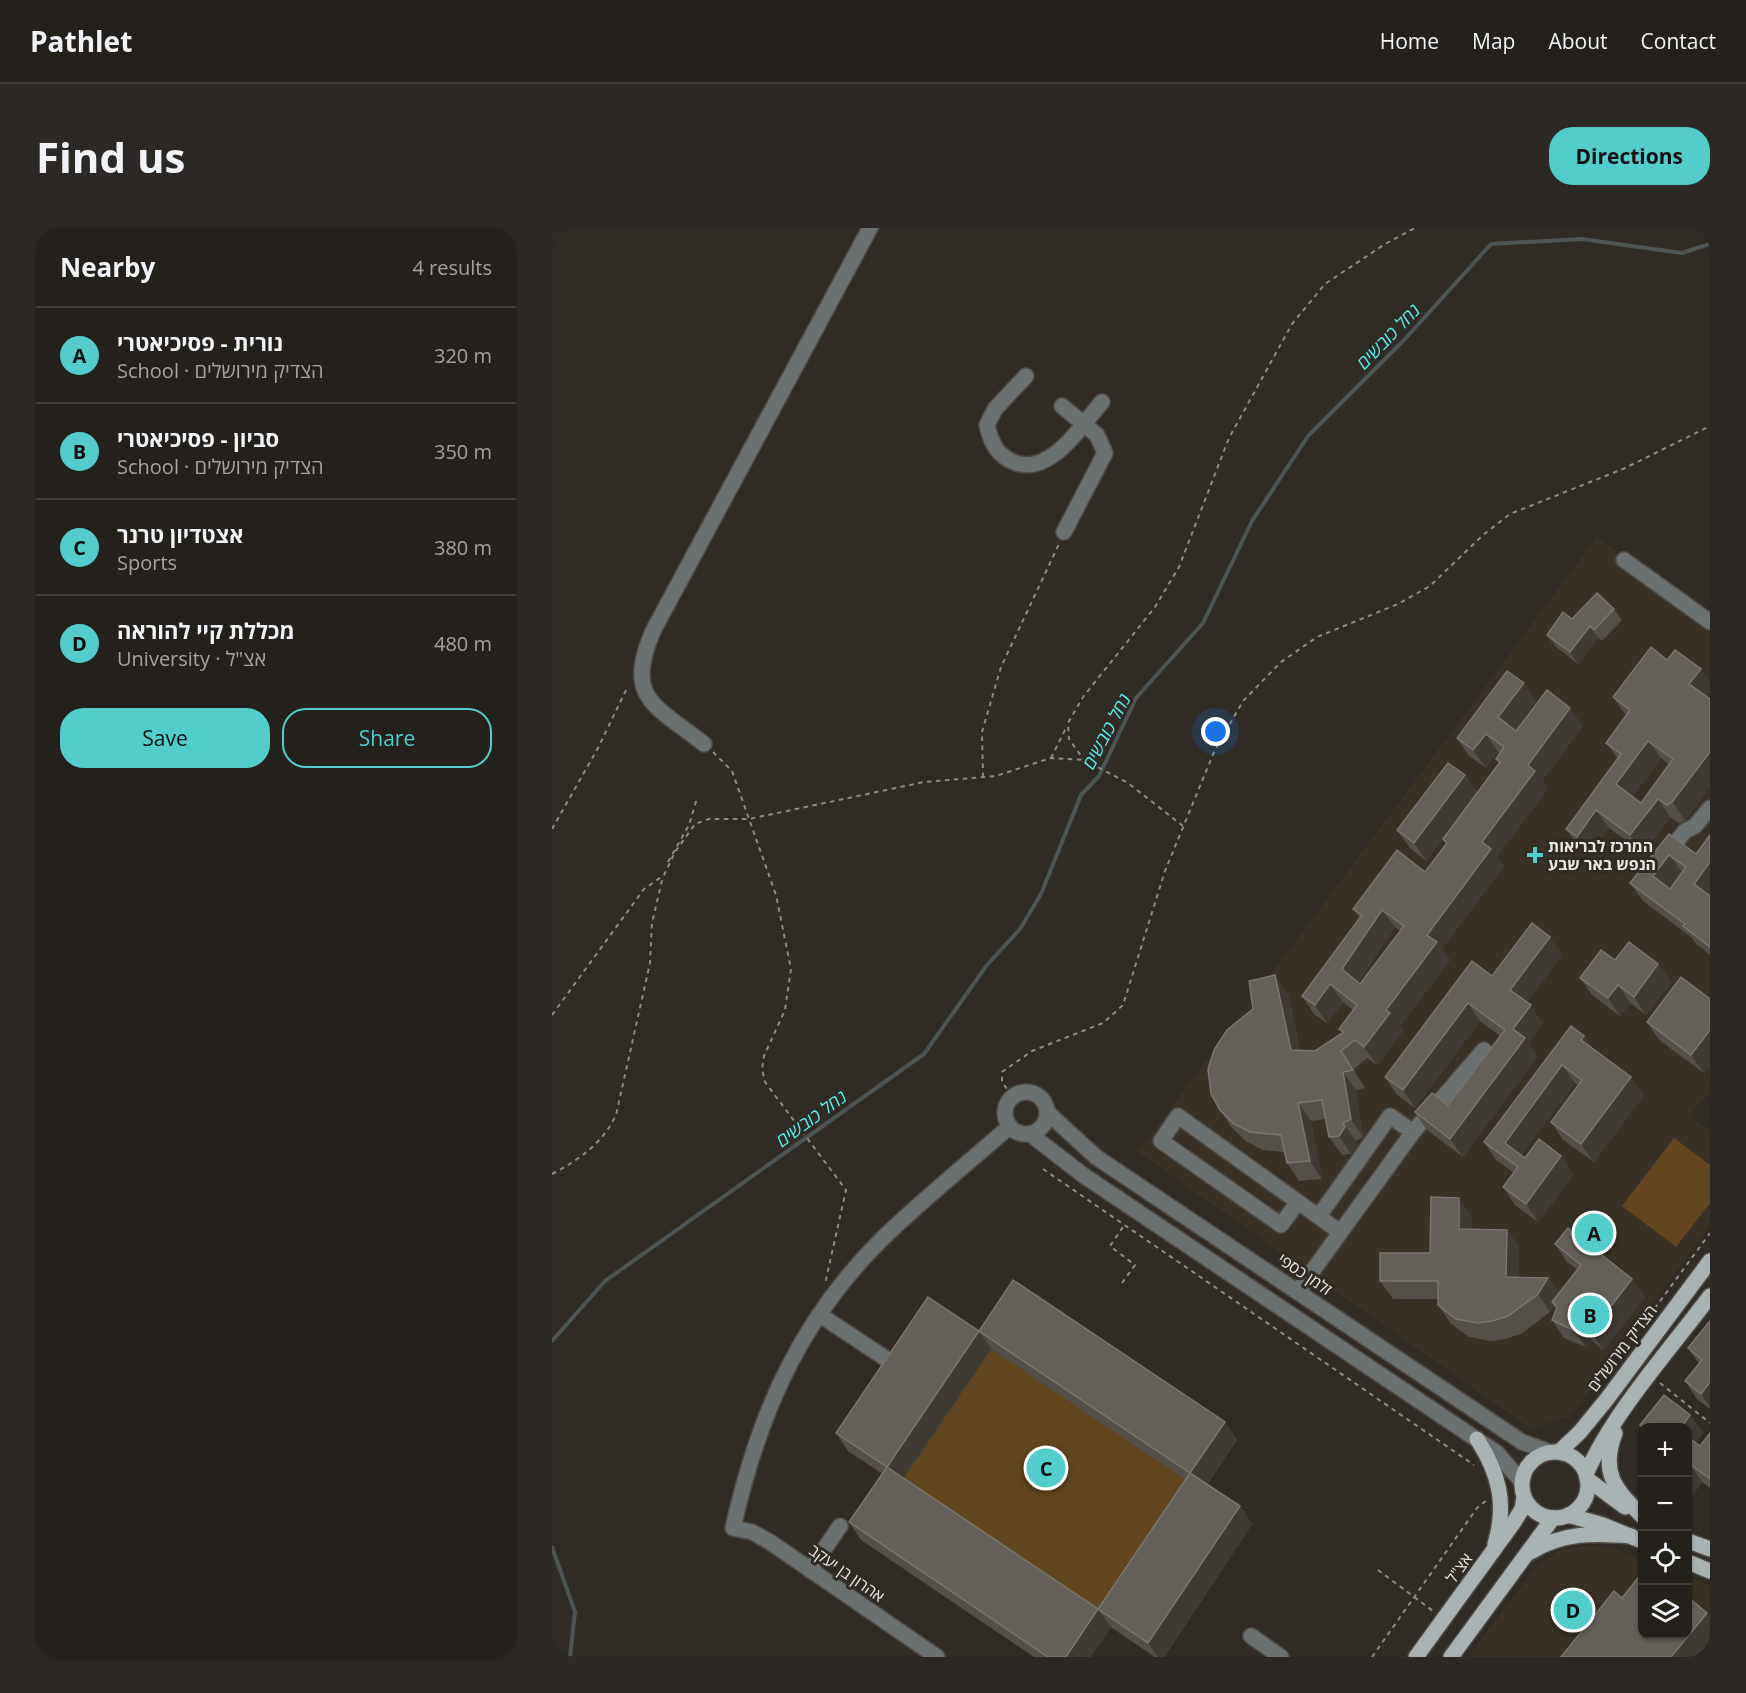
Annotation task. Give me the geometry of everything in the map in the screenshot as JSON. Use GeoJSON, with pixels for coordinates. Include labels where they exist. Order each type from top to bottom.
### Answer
{"type":"FeatureCollection","features":[{"type":"Feature","properties":{"kind":"main road","name":"הצדיק מירושלים"},"geometry":{"type":"LineString","coordinates":[[1555,1452],[1580,1432],[1710,1261]]}},
{"type":"Feature","properties":{"kind":"main road"},"geometry":{"type":"LineString","coordinates":[[1451,1657],[1526,1555],[1561,1516],[1581,1504],[1588,1488],[1587,1477],[1593,1458],[1624,1411],[1710,1296]]}},
{"type":"Feature","properties":{"kind":"main road"},"geometry":{"type":"LineString","coordinates":[[1624,1411],[1610,1449],[1608,1464],[1616,1488],[1638,1513]]}},
{"type":"Feature","properties":{"kind":"main road"},"geometry":{"type":"LineString","coordinates":[[1477,1439],[1491,1460],[1500,1488],[1502,1510],[1491,1555]]}},
{"type":"Feature","properties":{"kind":"main road"},"geometry":{"type":"LineString","coordinates":[[1637,1539],[1561,1516],[1535,1512],[1523,1490],[1528,1465],[1542,1454],[1555,1452],[1576,1459],[1587,1477],[1638,1514]]}},
{"type":"Feature","properties":{"kind":"main road","name":"אצ\"ל"},"geometry":{"type":"LineString","coordinates":[[1416,1657],[1522,1509],[1523,1490]]}},
{"type":"Feature","properties":{"kind":"main road"},"geometry":{"type":"LineString","coordinates":[[1526,1555],[1546,1542],[1570,1536],[1592,1533],[1637,1539]]}},
{"type":"Feature","properties":{"kind":"main road"},"geometry":{"type":"LineString","coordinates":[[1692,1542],[1710,1549]]}},
{"type":"Feature","properties":{"kind":"main road"},"geometry":{"type":"LineString","coordinates":[[1692,1564],[1710,1571]]}},
{"type":"Feature","properties":{"kind":"street"},"geometry":{"type":"LineString","coordinates":[[704,744],[652,703],[644,690],[640,672],[643,656],[654,631],[870,228]]}},
{"type":"Feature","properties":{"kind":"street"},"geometry":{"type":"LineString","coordinates":[[1026,376],[995,409],[987,424],[991,441],[1003,458],[1022,465],[1041,464],[1084,423],[1102,402]]}},
{"type":"Feature","properties":{"kind":"street"},"geometry":{"type":"LineString","coordinates":[[1062,406],[1097,435],[1105,453],[1065,532]]}},
{"type":"Feature","properties":{"kind":"street"},"geometry":{"type":"LineString","coordinates":[[1624,560],[1710,622]]}},
{"type":"Feature","properties":{"kind":"street"},"geometry":{"type":"LineString","coordinates":[[1656,869],[1685,831],[1695,826],[1710,808]]}},
{"type":"Feature","properties":{"kind":"street"},"geometry":{"type":"LineString","coordinates":[[1298,1291],[1413,1132],[1484,1050]]}},
{"type":"Feature","properties":{"kind":"street"},"geometry":{"type":"LineString","coordinates":[[1030,1134],[1043,1126],[1047,1112],[1043,1100],[1032,1092],[1018,1093],[1012,1096],[1004,1111],[1009,1127],[1018,1133],[1030,1134],[1083,1175],[1477,1439],[1506,1460],[1523,1490]]}},
{"type":"Feature","properties":{"kind":"street","name":"זלמן כספי"},"geometry":{"type":"LineString","coordinates":[[1047,1112],[1096,1157],[1522,1442],[1555,1452]]}},
{"type":"Feature","properties":{"kind":"street"},"geometry":{"type":"LineString","coordinates":[[1298,1202],[1281,1225],[1161,1141],[1178,1116],[1340,1232]]}},
{"type":"Feature","properties":{"kind":"street"},"geometry":{"type":"LineString","coordinates":[[1319,1216],[1390,1116],[1413,1132]]}},
{"type":"Feature","properties":{"kind":"street"},"geometry":{"type":"LineString","coordinates":[[888,1360],[820,1315],[882,1239],[1009,1127]]}},
{"type":"Feature","properties":{"kind":"street","name":"אהרון בן יעקב"},"geometry":{"type":"LineString","coordinates":[[820,1315],[778,1385],[744,1480],[733,1528],[752,1532],[770,1542],[937,1657]]}},
{"type":"Feature","properties":{"kind":"street"},"geometry":{"type":"LineString","coordinates":[[810,1570],[840,1526]]}},
{"type":"Feature","properties":{"kind":"street"},"geometry":{"type":"LineString","coordinates":[[1251,1636],[1281,1657]]}},
{"type":"Feature","properties":{"kind":"path"},"geometry":{"type":"LineString","coordinates":[[1051,758],[1083,697],[1155,607],[1179,567],[1229,438],[1292,324],[1325,284],[1385,244],[1415,228]]}},
{"type":"Feature","properties":{"kind":"path"},"geometry":{"type":"LineString","coordinates":[[1012,1096],[1002,1082],[1002,1072],[1032,1051],[1103,1023],[1123,1005],[1165,871],[1214,752],[1243,701],[1281,662],[1317,637],[1398,604],[1430,586],[1483,535],[1510,514],[1623,469],[1710,426]]}},
{"type":"Feature","properties":{"kind":"path"},"geometry":{"type":"LineString","coordinates":[[982,777],[982,732],[1002,667],[1065,532]]}},
{"type":"Feature","properties":{"kind":"path"},"geometry":{"type":"LineString","coordinates":[[552,829],[598,748],[633,677]]}},
{"type":"Feature","properties":{"kind":"path"},"geometry":{"type":"LineString","coordinates":[[1068,723],[1069,739],[1084,760]]}},
{"type":"Feature","properties":{"kind":"path"},"geometry":{"type":"LineString","coordinates":[[704,744],[724,760],[732,771],[776,895],[791,969],[785,1010],[764,1056],[762,1068],[765,1082],[846,1190],[823,1283],[836,1293]]}},
{"type":"Feature","properties":{"kind":"path"},"geometry":{"type":"LineString","coordinates":[[552,1015],[644,889],[664,875],[675,852],[695,824],[709,819],[749,819],[924,782],[996,776],[1051,758],[1084,760],[1128,783],[1183,826]]}},
{"type":"Feature","properties":{"kind":"path"},"geometry":{"type":"LineString","coordinates":[[552,1174],[598,1144],[607,1134],[616,1115],[650,963],[652,923],[664,875],[673,849],[689,825],[698,798]]}},
{"type":"Feature","properties":{"kind":"path"},"geometry":{"type":"LineString","coordinates":[[1043,1169],[1477,1466]]}},
{"type":"Feature","properties":{"kind":"path"},"geometry":{"type":"LineString","coordinates":[[1122,1283],[1135,1264],[1110,1246],[1135,1210]]}},
{"type":"Feature","properties":{"kind":"path"},"geometry":{"type":"LineString","coordinates":[[1651,1375],[1710,1423]]}},
{"type":"Feature","properties":{"kind":"path"},"geometry":{"type":"LineString","coordinates":[[1372,1657],[1477,1508],[1500,1488]]}},
{"type":"Feature","properties":{"kind":"path"},"geometry":{"type":"LineString","coordinates":[[1378,1570],[1444,1619]]}},
{"type":"Feature","properties":{"kind":"shaded area","name":"המרכז לבריאות הנפש באר שבע"},"geometry":{"type":"Polygon","coordinates":[[[1597,537],[1710,618],[1710,1092],[1689,1116],[1710,1131],[1710,1225],[1570,1417],[1530,1428],[1138,1152],[1597,537]]]}},
{"type":"Feature","properties":{"kind":"shaded area"},"geometry":{"type":"Polygon","coordinates":[[[1674,1138],[1710,1165],[1710,1203],[1676,1247],[1622,1206],[1674,1138]]]}},
{"type":"Feature","properties":{"kind":"shaded area"},"geometry":{"type":"Polygon","coordinates":[[[940,1315],[1237,1440],[1203,1491],[1252,1524],[1164,1657],[1155,1657],[1111,1627],[1090,1657],[1034,1657],[899,1485],[848,1451],[940,1315]]]}},
{"type":"Feature","properties":{"kind":"shaded area"},"geometry":{"type":"Polygon","coordinates":[[[1582,1545],[1613,1548],[1638,1558],[1638,1639],[1692,1639],[1692,1578],[1710,1585],[1710,1657],[1468,1657],[1534,1570],[1556,1552],[1582,1545]]]}},
{"type":"Feature","properties":{"kind":"building"},"geometry":{"type":"Polygon","coordinates":[[[1597,593],[1614,609],[1594,630],[1590,626],[1570,652],[1547,635],[1563,612],[1572,619],[1597,593]]]}},
{"type":"Feature","properties":{"kind":"building"},"geometry":{"type":"Polygon","coordinates":[[[1651,647],[1667,660],[1675,650],[1701,669],[1689,684],[1710,699],[1710,752],[1672,802],[1667,805],[1658,799],[1630,835],[1596,810],[1577,837],[1566,829],[1621,754],[1606,743],[1630,710],[1613,697],[1651,647]],[[1648,741],[1616,784],[1641,803],[1673,759],[1648,741]]]}},
{"type":"Feature","properties":{"kind":"building"},"geometry":{"type":"Polygon","coordinates":[[[1507,671],[1524,683],[1498,717],[1516,731],[1547,690],[1570,708],[1528,765],[1535,771],[1482,842],[1491,849],[1427,935],[1437,942],[1386,1010],[1390,1013],[1364,1047],[1355,1040],[1341,1051],[1353,1070],[1343,1072],[1351,1119],[1343,1123],[1345,1127],[1339,1136],[1329,1137],[1322,1100],[1298,1103],[1310,1161],[1287,1163],[1281,1135],[1250,1132],[1234,1124],[1220,1110],[1211,1094],[1208,1069],[1214,1050],[1227,1030],[1253,1009],[1249,981],[1275,975],[1291,1050],[1315,1051],[1344,1032],[1339,1029],[1357,1005],[1330,984],[1315,1005],[1302,996],[1362,915],[1353,909],[1397,850],[1425,872],[1447,843],[1443,839],[1500,762],[1496,759],[1504,747],[1486,734],[1473,750],[1457,738],[1507,671]],[[1382,910],[1342,969],[1360,984],[1404,926],[1382,910]]]}},
{"type":"Feature","properties":{"kind":"building"},"geometry":{"type":"Polygon","coordinates":[[[1448,763],[1465,775],[1414,843],[1397,830],[1448,763]]]}},
{"type":"Feature","properties":{"kind":"building"},"geometry":{"type":"Polygon","coordinates":[[[1669,834],[1696,854],[1710,835],[1710,862],[1694,884],[1710,896],[1710,947],[1683,926],[1685,924],[1630,883],[1669,834]],[[1669,855],[1653,876],[1670,889],[1686,867],[1669,855]]]}},
{"type":"Feature","properties":{"kind":"building"},"geometry":{"type":"Polygon","coordinates":[[[1532,923],[1550,937],[1510,990],[1531,1005],[1513,1029],[1525,1038],[1450,1139],[1415,1112],[1432,1093],[1448,1105],[1505,1030],[1468,1003],[1403,1090],[1385,1077],[1472,961],[1492,976],[1532,923]]]}},
{"type":"Feature","properties":{"kind":"building"},"geometry":{"type":"Polygon","coordinates":[[[1629,942],[1658,964],[1634,997],[1618,985],[1608,998],[1580,978],[1601,950],[1615,960],[1629,942]]]}},
{"type":"Feature","properties":{"kind":"building"},"geometry":{"type":"Polygon","coordinates":[[[1681,977],[1710,999],[1710,1030],[1691,1055],[1647,1022],[1681,977]]]}},
{"type":"Feature","properties":{"kind":"building"},"geometry":{"type":"Polygon","coordinates":[[[1571,1026],[1584,1036],[1581,1040],[1631,1077],[1581,1144],[1551,1122],[1582,1080],[1562,1065],[1505,1143],[1525,1158],[1539,1139],[1561,1156],[1526,1204],[1503,1187],[1518,1167],[1484,1142],[1571,1026]]]}},
{"type":"Feature","properties":{"kind":"building"},"geometry":{"type":"Polygon","coordinates":[[[1431,1197],[1459,1198],[1459,1229],[1507,1230],[1506,1277],[1548,1278],[1538,1294],[1508,1316],[1478,1323],[1456,1319],[1438,1305],[1438,1281],[1380,1281],[1380,1253],[1430,1253],[1431,1197]]]}},
{"type":"Feature","properties":{"kind":"building"},"geometry":{"type":"Polygon","coordinates":[[[1568,1228],[1632,1279],[1591,1332],[1579,1323],[1573,1330],[1552,1320],[1557,1307],[1552,1302],[1581,1265],[1555,1244],[1568,1228]]]}},
{"type":"Feature","properties":{"kind":"building"},"geometry":{"type":"Polygon","coordinates":[[[1013,1280],[1225,1422],[1190,1473],[979,1331],[1013,1280]]]}},
{"type":"Feature","properties":{"kind":"building"},"geometry":{"type":"Polygon","coordinates":[[[928,1297],[979,1331],[887,1467],[836,1433],[928,1297]]]}},
{"type":"Feature","properties":{"kind":"building"},"geometry":{"type":"Polygon","coordinates":[[[1710,1321],[1710,1382],[1701,1394],[1685,1381],[1702,1360],[1688,1348],[1710,1321]]]}},
{"type":"Feature","properties":{"kind":"building"},"geometry":{"type":"Polygon","coordinates":[[[1664,1395],[1690,1415],[1684,1423],[1642,1423],[1664,1395]]]}},
{"type":"Feature","properties":{"kind":"building"},"geometry":{"type":"Polygon","coordinates":[[[1710,1433],[1710,1479],[1692,1466],[1692,1440],[1700,1446],[1710,1433]]]}},
{"type":"Feature","properties":{"kind":"building"},"geometry":{"type":"Polygon","coordinates":[[[887,1467],[1098,1609],[1066,1657],[1048,1657],[849,1522],[887,1467]]]}},
{"type":"Feature","properties":{"kind":"building"},"geometry":{"type":"Polygon","coordinates":[[[1190,1473],[1240,1506],[1148,1643],[1098,1609],[1190,1473]]]}},
{"type":"Feature","properties":{"kind":"building"},"geometry":{"type":"Polygon","coordinates":[[[1638,1578],[1638,1639],[1686,1639],[1671,1657],[1561,1657],[1614,1591],[1622,1598],[1638,1578]]]}},
{"type":"Feature","properties":{"kind":"building"},"geometry":{"type":"Polygon","coordinates":[[[1692,1600],[1707,1613],[1692,1631],[1692,1600]]]}},
{"type":"Feature","properties":{"kind":"waterway","name":"נחל כובשים"},"geometry":{"type":"LineString","coordinates":[[552,1341],[605,1281],[924,1054],[987,965],[1020,929],[1041,894],[1081,795],[1099,776],[1136,698],[1203,623],[1252,521],[1308,436],[1405,339],[1491,244],[1582,239],[1682,253],[1710,244]]}},
{"type":"Feature","properties":{"kind":"waterway","name":"נחל כובשים"},"geometry":{"type":"LineString","coordinates":[[552,1547],[575,1612],[570,1657]]}},
{"type":"Feature","properties":{"kind":"place","name":"המרכז לבריאות הנפש באר שבע"},"geometry":{"type":"Point","coordinates":[1535,855]}},
{"type":"Feature","properties":{"kind":"place","name":"נורית - פסיכיאטרי"},"geometry":{"type":"Point","coordinates":[1594,1233]}},
{"type":"Feature","properties":{"kind":"place","name":"סביון - פסיכיאטרי"},"geometry":{"type":"Point","coordinates":[1590,1315]}},
{"type":"Feature","properties":{"kind":"place","name":"אצטדיון טרנר"},"geometry":{"type":"Point","coordinates":[1046,1468]}},
{"type":"Feature","properties":{"kind":"place","name":"מכללת קיי להוראה"},"geometry":{"type":"Point","coordinates":[1573,1610]}}]}
